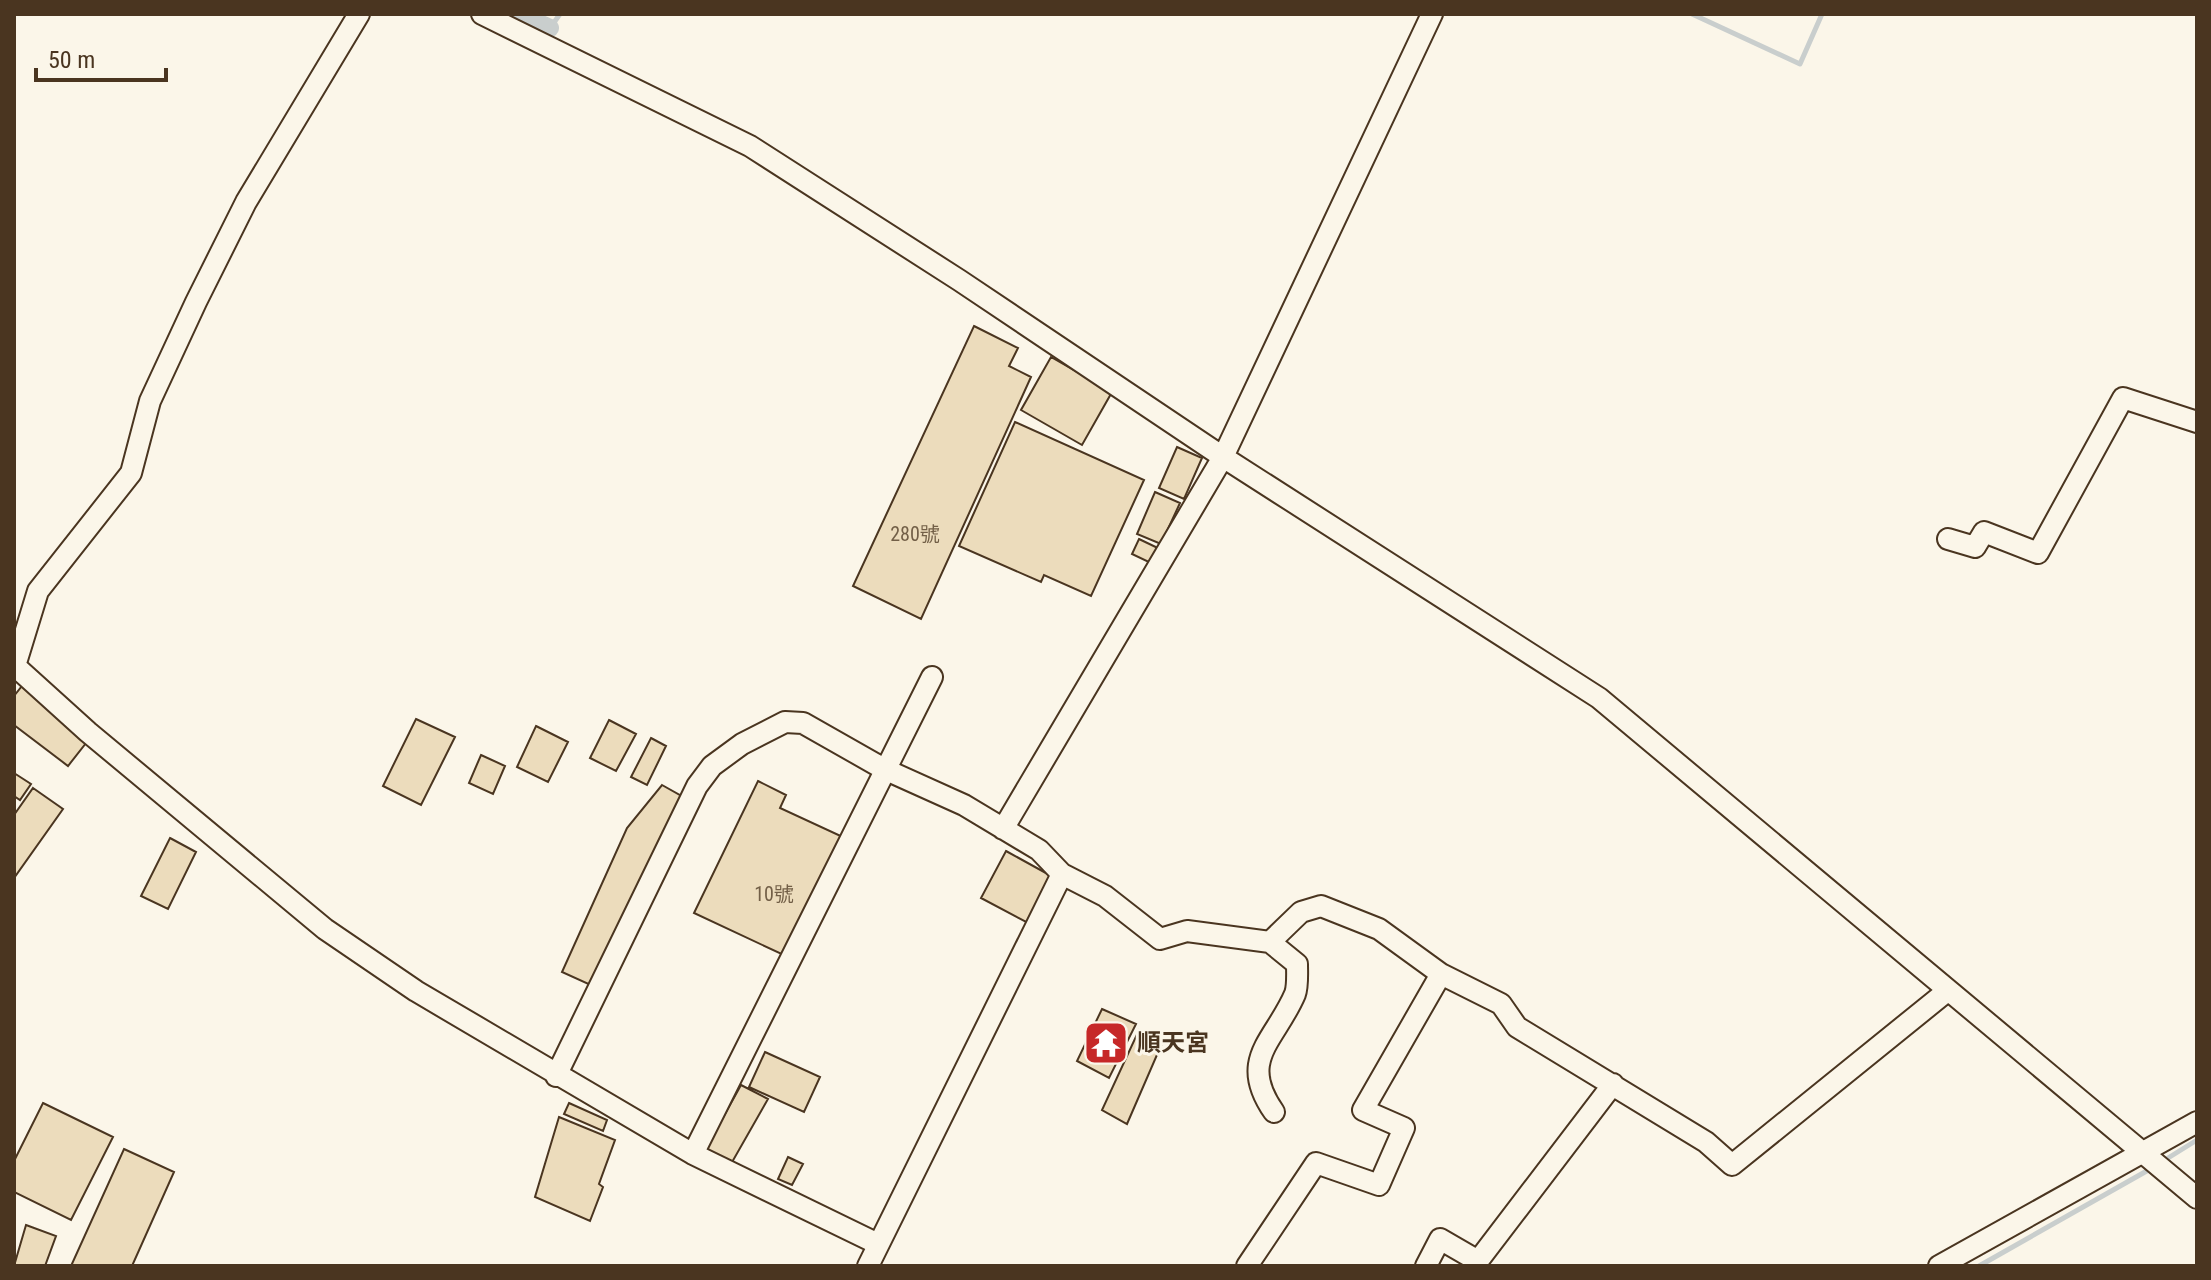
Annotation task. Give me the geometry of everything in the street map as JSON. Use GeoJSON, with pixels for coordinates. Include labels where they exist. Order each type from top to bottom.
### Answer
{"type":"FeatureCollection","features":[{"type":"Feature","properties":{"kind":"street"},"geometry":{"type":"LineString","coordinates":[[359,14],[246,202],[196,302],[150,401],[131,473],[38,591],[29,629],[14,667],[98,741],[325,929],[416,991],[693,1154],[878,1244]]}},
{"type":"Feature","properties":{"kind":"street"},"geometry":{"type":"LineString","coordinates":[[482,14],[750,146],[959,280],[1223,457],[1599,698],[1946,992],[2197,1198]]}},
{"type":"Feature","properties":{"kind":"street"},"geometry":{"type":"LineString","coordinates":[[1003,829],[1223,457],[1432,14]]}},
{"type":"Feature","properties":{"kind":"street"},"geometry":{"type":"LineString","coordinates":[[1948,539],[1975,547],[1984,532],[2038,553],[2123,398],[2197,422]]}},
{"type":"Feature","properties":{"kind":"street"},"geometry":{"type":"LineString","coordinates":[[693,1154],[932,677]]}},
{"type":"Feature","properties":{"kind":"street"},"geometry":{"type":"LineString","coordinates":[[556,1076],[697,786],[712,766],[742,744],[785,722],[803,723],[884,769],[964,805],[1039,850],[1062,874],[1105,896],[1160,939],[1187,931],[1270,942],[1297,964],[1296,992],[1259,1054],[1260,1091],[1274,1112]]}},
{"type":"Feature","properties":{"kind":"street"},"geometry":{"type":"LineString","coordinates":[[868,1266],[1062,874]]}},
{"type":"Feature","properties":{"kind":"street"},"geometry":{"type":"LineString","coordinates":[[1270,942],[1301,912],[1321,906],[1379,929],[1441,974],[1501,1004],[1517,1027],[1706,1142],[1732,1165],[1946,992]]}},
{"type":"Feature","properties":{"kind":"street"},"geometry":{"type":"LineString","coordinates":[[1247,1266],[1316,1163],[1379,1185],[1404,1128],[1363,1110],[1441,974]]}},
{"type":"Feature","properties":{"kind":"street"},"geometry":{"type":"LineString","coordinates":[[1426,1266],[1440,1239],[1478,1261],[1613,1084]]}},
{"type":"Feature","properties":{"kind":"street"},"geometry":{"type":"LineString","coordinates":[[1939,1266],[2152,1161],[2197,1122]]}},
{"type":"Feature","properties":{"kind":"building"},"geometry":{"type":"Polygon","coordinates":[[[974,326],[1018,348],[1009,366],[1031,377],[921,619],[853,586],[974,326]]]}},
{"type":"Feature","properties":{"kind":"building"},"geometry":{"type":"Polygon","coordinates":[[[1051,357],[1112,392],[1082,445],[1021,410],[1051,357]]]}},
{"type":"Feature","properties":{"kind":"building"},"geometry":{"type":"Polygon","coordinates":[[[1015,422],[1144,480],[1091,596],[1044,575],[1041,582],[959,546],[1015,422]]]}},
{"type":"Feature","properties":{"kind":"building"},"geometry":{"type":"Polygon","coordinates":[[[1177,447],[1202,458],[1184,499],[1159,488],[1177,447]]]}},
{"type":"Feature","properties":{"kind":"building"},"geometry":{"type":"Polygon","coordinates":[[[1155,492],[1180,503],[1161,544],[1137,534],[1155,492]]]}},
{"type":"Feature","properties":{"kind":"building"},"geometry":{"type":"Polygon","coordinates":[[[1139,539],[1162,550],[1155,565],[1132,554],[1139,539]]]}},
{"type":"Feature","properties":{"kind":"building"},"geometry":{"type":"Polygon","coordinates":[[[22,686],[90,738],[68,766],[14,725],[14,696],[22,686]]]}},
{"type":"Feature","properties":{"kind":"building"},"geometry":{"type":"Polygon","coordinates":[[[416,719],[455,737],[421,805],[383,786],[416,719]]]}},
{"type":"Feature","properties":{"kind":"building"},"geometry":{"type":"Polygon","coordinates":[[[609,720],[636,734],[616,771],[590,758],[609,720]]]}},
{"type":"Feature","properties":{"kind":"building"},"geometry":{"type":"Polygon","coordinates":[[[536,726],[568,742],[548,782],[517,767],[536,726]]]}},
{"type":"Feature","properties":{"kind":"building"},"geometry":{"type":"Polygon","coordinates":[[[651,738],[666,746],[647,785],[631,777],[651,738]]]}},
{"type":"Feature","properties":{"kind":"building"},"geometry":{"type":"Polygon","coordinates":[[[481,755],[505,766],[493,794],[469,783],[481,755]]]}},
{"type":"Feature","properties":{"kind":"building"},"geometry":{"type":"Polygon","coordinates":[[[14,773],[31,784],[20,800],[14,796],[14,773]]]}},
{"type":"Feature","properties":{"kind":"building"},"geometry":{"type":"Polygon","coordinates":[[[758,781],[786,795],[780,808],[845,838],[788,957],[694,913],[758,781]]]}},
{"type":"Feature","properties":{"kind":"building"},"geometry":{"type":"Polygon","coordinates":[[[662,785],[685,798],[595,987],[562,972],[627,828],[662,785]]]}},
{"type":"Feature","properties":{"kind":"building"},"geometry":{"type":"Polygon","coordinates":[[[33,788],[63,809],[14,878],[14,815],[33,788]]]}},
{"type":"Feature","properties":{"kind":"building"},"geometry":{"type":"Polygon","coordinates":[[[170,838],[196,852],[168,909],[141,896],[170,838]]]}},
{"type":"Feature","properties":{"kind":"building"},"geometry":{"type":"Polygon","coordinates":[[[1006,851],[1055,878],[1030,924],[981,898],[1006,851]]]}},
{"type":"Feature","properties":{"kind":"building","name":"順天宮"},"geometry":{"type":"Polygon","coordinates":[[[1102,1009],[1136,1024],[1109,1078],[1077,1061],[1102,1009]]]}},
{"type":"Feature","properties":{"kind":"building"},"geometry":{"type":"Polygon","coordinates":[[[1139,1030],[1163,1041],[1127,1124],[1102,1110],[1139,1030]]]}},
{"type":"Feature","properties":{"kind":"building"},"geometry":{"type":"Polygon","coordinates":[[[765,1052],[820,1077],[804,1112],[749,1087],[765,1052]]]}},
{"type":"Feature","properties":{"kind":"building"},"geometry":{"type":"Polygon","coordinates":[[[741,1085],[768,1099],[731,1164],[705,1150],[741,1085]]]}},
{"type":"Feature","properties":{"kind":"building"},"geometry":{"type":"Polygon","coordinates":[[[43,1103],[113,1137],[71,1220],[14,1192],[14,1161],[43,1103]]]}},
{"type":"Feature","properties":{"kind":"building"},"geometry":{"type":"Polygon","coordinates":[[[569,1103],[607,1120],[603,1131],[564,1114],[569,1103]]]}},
{"type":"Feature","properties":{"kind":"building"},"geometry":{"type":"Polygon","coordinates":[[[559,1117],[615,1140],[590,1221],[535,1197],[559,1117]]]}},
{"type":"Feature","properties":{"kind":"building"},"geometry":{"type":"Polygon","coordinates":[[[124,1149],[174,1172],[132,1266],[71,1266],[124,1149]]]}},
{"type":"Feature","properties":{"kind":"building"},"geometry":{"type":"Polygon","coordinates":[[[788,1157],[803,1164],[792,1185],[778,1179],[788,1157]]]}},
{"type":"Feature","properties":{"kind":"building"},"geometry":{"type":"Polygon","coordinates":[[[26,1225],[56,1236],[45,1266],[14,1266],[26,1225]]]}},
{"type":"Feature","properties":{"kind":"waterway"},"geometry":{"type":"LineString","coordinates":[[519,14],[550,28]]}},
{"type":"Feature","properties":{"kind":"waterway"},"geometry":{"type":"LineString","coordinates":[[550,28],[560,14]]}},
{"type":"Feature","properties":{"kind":"waterway"},"geometry":{"type":"LineString","coordinates":[[1692,14],[1800,64],[1822,14]]}},
{"type":"Feature","properties":{"kind":"waterway"},"geometry":{"type":"LineString","coordinates":[[2160,1163],[2197,1140]]}},
{"type":"Feature","properties":{"kind":"waterway"},"geometry":{"type":"LineString","coordinates":[[1979,1266],[2152,1168]]}},
{"type":"Feature","properties":{"kind":"place","name":"順天宮"},"geometry":{"type":"Point","coordinates":[1106,1043]}}]}
